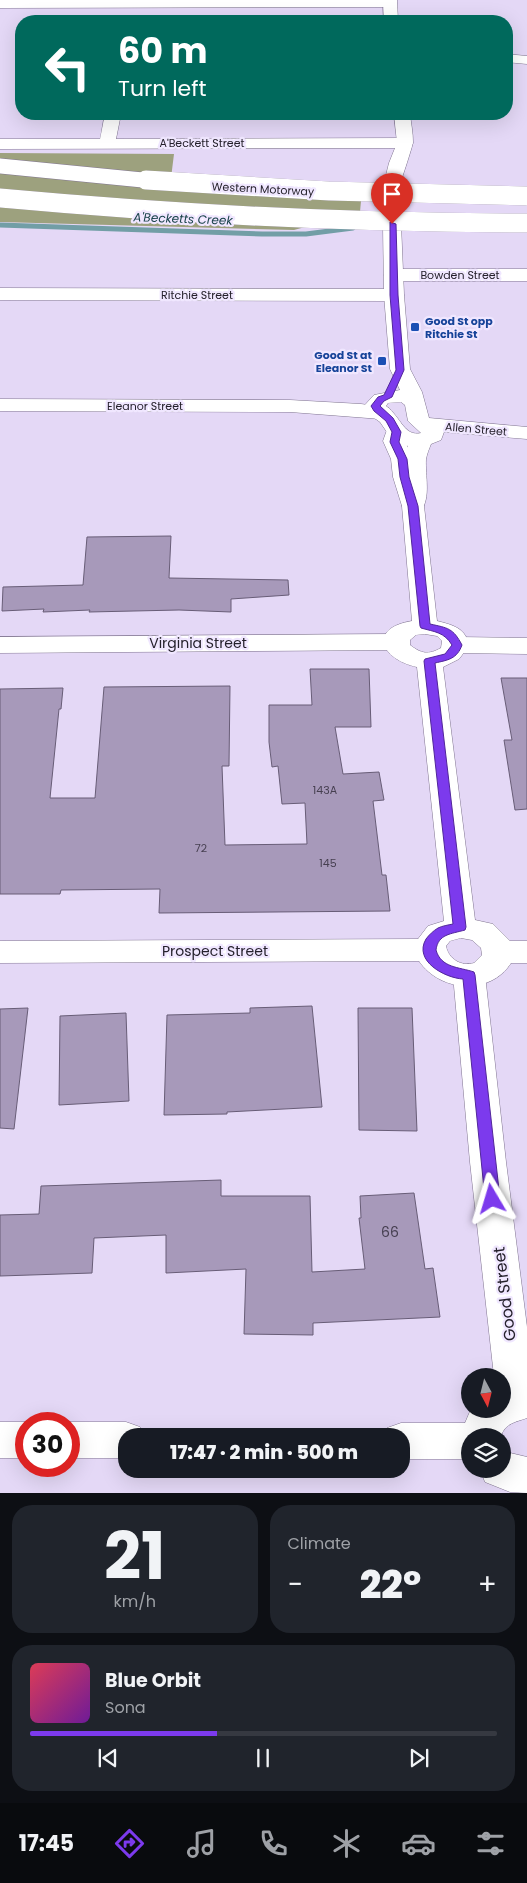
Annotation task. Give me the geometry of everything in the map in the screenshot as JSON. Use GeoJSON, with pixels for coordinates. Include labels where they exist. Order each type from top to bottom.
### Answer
{"type":"FeatureCollection","features":[{"type":"Feature","properties":{"kind":"main road"},"geometry":{"type":"LineString","coordinates":[[0,4],[132,6],[388,1],[390,15]]}},
{"type":"Feature","properties":{"kind":"main road"},"geometry":{"type":"LineString","coordinates":[[513,59],[527,60]]}},
{"type":"Feature","properties":{"kind":"main road"},"geometry":{"type":"LineString","coordinates":[[107,144],[112,120]]}},
{"type":"Feature","properties":{"kind":"main road"},"geometry":{"type":"LineString","coordinates":[[391,187],[397,163],[405,143],[403,120]]}},
{"type":"Feature","properties":{"kind":"main road","name":"A'Beckett Street"},"geometry":{"type":"LineString","coordinates":[[0,144],[405,143]]}},
{"type":"Feature","properties":{"kind":"main road","name":"Western Motorway"},"geometry":{"type":"LineString","coordinates":[[0,166],[82,176],[229,188],[376,194],[527,196]]}},
{"type":"Feature","properties":{"kind":"main road","name":"Western Motorway"},"geometry":{"type":"LineString","coordinates":[[0,179],[230,200],[377,205],[527,206]]}},
{"type":"Feature","properties":{"kind":"main road"},"geometry":{"type":"LineString","coordinates":[[0,198],[224,216],[456,224],[527,223]]}},
{"type":"Feature","properties":{"kind":"main road"},"geometry":{"type":"LineString","coordinates":[[392,224],[394,295],[400,370],[408,381],[414,402],[418,408],[417,416],[426,434],[415,459],[416,477],[413,506]]}},
{"type":"Feature","properties":{"kind":"main road","name":"Bowden Street"},"geometry":{"type":"LineString","coordinates":[[393,275],[527,274]]}},
{"type":"Feature","properties":{"kind":"main road","name":"Ritchie Street"},"geometry":{"type":"LineString","coordinates":[[0,294],[394,295]]}},
{"type":"Feature","properties":{"kind":"main road"},"geometry":{"type":"LineString","coordinates":[[400,370],[383,403],[396,432],[394,442],[402,459],[404,477],[413,506],[425,626]]}},
{"type":"Feature","properties":{"kind":"main road","name":"Eleanor Street"},"geometry":{"type":"LineString","coordinates":[[0,406],[290,406],[361,410],[404,396],[414,402]]}},
{"type":"Feature","properties":{"kind":"main road","name":"Allen Street"},"geometry":{"type":"LineString","coordinates":[[396,432],[410,440],[426,434],[448,439],[527,433]]}},
{"type":"Feature","properties":{"kind":"main road"},"geometry":{"type":"LineString","coordinates":[[425,626],[444,630],[451,634],[457,645],[455,651],[449,656],[429,661],[419,660],[402,653],[397,648],[396,642],[397,637],[408,629],[425,626]]}},
{"type":"Feature","properties":{"kind":"main road","name":"Virginia Street"},"geometry":{"type":"LineString","coordinates":[[0,645],[396,642]]}},
{"type":"Feature","properties":{"kind":"main road"},"geometry":{"type":"LineString","coordinates":[[457,645],[527,646]]}},
{"type":"Feature","properties":{"kind":"main road"},"geometry":{"type":"LineString","coordinates":[[429,661],[460,927]]}},
{"type":"Feature","properties":{"kind":"main road"},"geometry":{"type":"LineString","coordinates":[[460,927],[482,932],[496,944],[513,952],[498,958],[490,968],[477,974],[469,975],[457,974],[438,965],[432,958],[430,950],[431,943],[441,932],[460,927]]}},
{"type":"Feature","properties":{"kind":"main road","name":"Prospect Street"},"geometry":{"type":"LineString","coordinates":[[0,952],[430,950]]}},
{"type":"Feature","properties":{"kind":"main road","name":"Good Street"},"geometry":{"type":"LineString","coordinates":[[469,975],[512,1407]]}},
{"type":"Feature","properties":{"kind":"main road"},"geometry":{"type":"LineString","coordinates":[[484,1428],[486,1419],[512,1407]]}},
{"type":"Feature","properties":{"kind":"main road"},"geometry":{"type":"LineString","coordinates":[[0,1440],[15,1440]]}},
{"type":"Feature","properties":{"kind":"main road"},"geometry":{"type":"LineString","coordinates":[[80,1440],[118,1440]]}},
{"type":"Feature","properties":{"kind":"main road"},"geometry":{"type":"LineString","coordinates":[[410,1440],[461,1441]]}},
{"type":"Feature","properties":{"kind":"green space"},"geometry":{"type":"Polygon","coordinates":[[[0,153],[174,154],[171,178],[362,190],[360,212],[294,230],[0,222],[0,153]]]}},
{"type":"Feature","properties":{"kind":"building"},"geometry":{"type":"Polygon","coordinates":[[[171,536],[169,578],[288,580],[289,595],[231,599],[231,612],[179,610],[89,612],[90,610],[43,612],[44,609],[2,611],[3,587],[83,585],[87,537],[171,536]]]}},
{"type":"Feature","properties":{"kind":"building"},"geometry":{"type":"Polygon","coordinates":[[[310,669],[369,669],[371,727],[335,727],[343,774],[379,772],[384,800],[373,801],[382,875],[386,875],[390,911],[159,913],[160,889],[61,890],[60,894],[0,894],[0,689],[63,688],[61,709],[59,709],[50,798],[95,798],[104,687],[230,686],[229,766],[222,766],[225,845],[307,844],[305,803],[282,804],[278,766],[272,767],[269,742],[269,705],[312,705],[310,669]]]}},
{"type":"Feature","properties":{"kind":"building"},"geometry":{"type":"Polygon","coordinates":[[[501,678],[527,678],[527,809],[515,810],[504,740],[512,740],[501,678]]]}},
{"type":"Feature","properties":{"kind":"building"},"geometry":{"type":"Polygon","coordinates":[[[312,1006],[322,1107],[227,1112],[227,1114],[164,1115],[167,1015],[250,1013],[250,1008],[312,1006]]]}},
{"type":"Feature","properties":{"kind":"building"},"geometry":{"type":"Polygon","coordinates":[[[28,1008],[14,1129],[0,1128],[0,1009],[28,1008]]]}},
{"type":"Feature","properties":{"kind":"building"},"geometry":{"type":"Polygon","coordinates":[[[358,1008],[412,1008],[417,1131],[359,1130],[358,1008]]]}},
{"type":"Feature","properties":{"kind":"building"},"geometry":{"type":"Polygon","coordinates":[[[126,1013],[129,1101],[59,1105],[60,1016],[126,1013]]]}},
{"type":"Feature","properties":{"kind":"building"},"geometry":{"type":"Polygon","coordinates":[[[221,1180],[221,1196],[310,1196],[312,1272],[365,1269],[359,1218],[361,1218],[360,1196],[414,1193],[425,1269],[433,1268],[440,1317],[313,1323],[313,1335],[244,1334],[246,1269],[166,1273],[166,1235],[94,1238],[92,1273],[0,1276],[0,1215],[39,1214],[41,1186],[221,1180]]]}},
{"type":"Feature","properties":{"kind":"waterway","name":"A'Becketts Creek"},"geometry":{"type":"LineString","coordinates":[[0,225],[262,234],[306,234],[353,228]]}},
{"type":"Feature","properties":{"kind":"tunnel"},"geometry":{"type":"LineString","coordinates":[[391,187],[392,224]]}},
{"type":"Feature","properties":{"kind":"place","name":"Good St opp Ritchie St"},"geometry":{"type":"Point","coordinates":[415,327]}},
{"type":"Feature","properties":{"kind":"place","name":"Good St at Eleanor St"},"geometry":{"type":"Point","coordinates":[382,361]}},
{"type":"Feature","properties":{"kind":"route"},"geometry":{"type":"LineString","coordinates":[[392,224],[394,295],[400,370],[388,397],[381,399],[375,406],[390,419],[396,432],[394,442],[402,459],[404,477],[413,506],[425,626],[444,630],[451,634],[456,640],[457,645],[455,651],[449,656],[440,660],[429,661],[460,927],[450,928],[441,932],[431,943],[430,950],[432,958],[438,965],[457,974],[469,975],[492,1199]]}}]}
